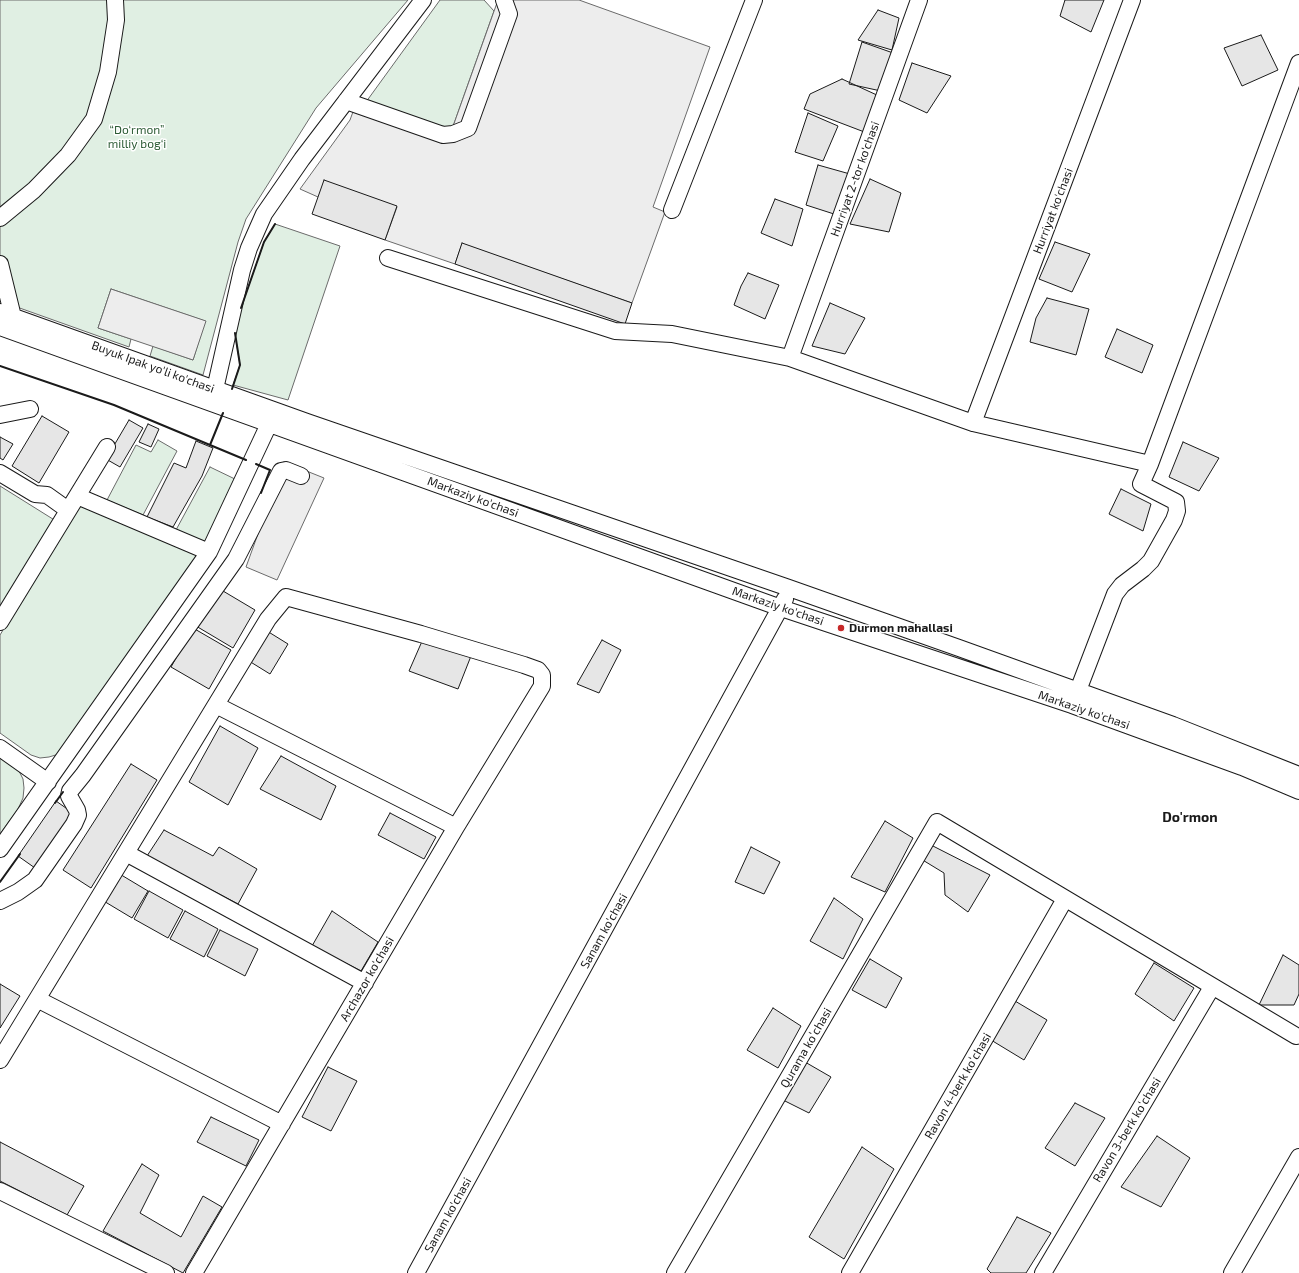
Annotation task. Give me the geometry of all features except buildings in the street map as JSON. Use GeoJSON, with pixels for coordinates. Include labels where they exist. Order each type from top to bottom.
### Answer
{"type":"FeatureCollection","features":[{"type":"Feature","properties":{"kind":"street"},"geometry":{"type":"LineString","coordinates":[[0,218],[34,190],[68,154],[94,119],[108,72],[116,20],[115,0]]}},
{"type":"Feature","properties":{"kind":"street"},"geometry":{"type":"LineString","coordinates":[[213,396],[242,270],[258,228],[273,200],[423,0]]}},
{"type":"Feature","properties":{"kind":"street"},"geometry":{"type":"LineString","coordinates":[[346,101],[443,135],[453,134],[468,128],[509,14],[504,0]]}},
{"type":"Feature","properties":{"kind":"street"},"geometry":{"type":"LineString","coordinates":[[672,210],[754,0]]}},
{"type":"Feature","properties":{"kind":"street","name":"Hurriyat 2-tor ko'chasi"},"geometry":{"type":"LineString","coordinates":[[790,358],[919,0]]}},
{"type":"Feature","properties":{"kind":"street","name":"Hurriyat ko'chasi"},"geometry":{"type":"LineString","coordinates":[[973,423],[1132,0]]}},
{"type":"Feature","properties":{"kind":"street"},"geometry":{"type":"LineString","coordinates":[[1075,698],[1115,594],[1122,585],[1143,570],[1151,560],[1174,520],[1177,511],[1176,502],[1141,484],[1150,464],[1299,64]]}},
{"type":"Feature","properties":{"kind":"street"},"geometry":{"type":"LineString","coordinates":[[388,258],[615,331],[672,334],[790,358],[973,423],[1150,464]]}},
{"type":"Feature","properties":{"kind":"street"},"geometry":{"type":"LineString","coordinates":[[0,264],[6,322]]}},
{"type":"Feature","properties":{"kind":"street","name":"Buyuk Ipak yo'li ko'chasi"},"geometry":{"type":"LineString","coordinates":[[6,322],[304,429]]}},
{"type":"Feature","properties":{"kind":"street","name":"Buyuk Ipak yo'li ko'chasi"},"geometry":{"type":"LineString","coordinates":[[213,396],[269,424],[304,429]]}},
{"type":"Feature","properties":{"kind":"street"},"geometry":{"type":"LineString","coordinates":[[0,415],[30,409]]}},
{"type":"Feature","properties":{"kind":"street"},"geometry":{"type":"LineString","coordinates":[[0,849],[209,552],[269,424]]}},
{"type":"Feature","properties":{"kind":"street","name":"Markaziy ko'chasi"},"geometry":{"type":"LineString","coordinates":[[304,429],[633,534],[789,588],[1075,698],[1299,791]]}},
{"type":"Feature","properties":{"kind":"street","name":"Markaziy ko'chasi"},"geometry":{"type":"LineString","coordinates":[[304,429],[625,552],[781,608],[1212,740],[1299,775]]}},
{"type":"Feature","properties":{"kind":"street"},"geometry":{"type":"LineString","coordinates":[[0,622],[107,447]]}},
{"type":"Feature","properties":{"kind":"street"},"geometry":{"type":"LineString","coordinates":[[0,901],[18,892],[35,880],[74,824],[78,815],[77,810],[69,796],[70,791],[83,775],[236,559],[281,471],[286,470],[301,476]]}},
{"type":"Feature","properties":{"kind":"street"},"geometry":{"type":"LineString","coordinates":[[0,473],[34,494],[47,495],[68,510]]}},
{"type":"Feature","properties":{"kind":"street"},"geometry":{"type":"LineString","coordinates":[[77,496],[209,552]]}},
{"type":"Feature","properties":{"kind":"street"},"geometry":{"type":"LineString","coordinates":[[625,552],[633,534]]}},
{"type":"Feature","properties":{"kind":"street","name":"Sanam ko'chasi"},"geometry":{"type":"LineString","coordinates":[[416,1273],[781,608],[789,588]]}},
{"type":"Feature","properties":{"kind":"street","name":"Archazor ko‘chasi"},"geometry":{"type":"LineString","coordinates":[[194,1273],[456,827],[542,686],[542,675],[538,670],[524,665],[421,634],[286,597],[268,619],[216,704]]}},
{"type":"Feature","properties":{"kind":"street"},"geometry":{"type":"LineString","coordinates":[[0,1060],[216,704],[456,827]]}},
{"type":"Feature","properties":{"kind":"street"},"geometry":{"type":"LineString","coordinates":[[0,748],[48,782]]}},
{"type":"Feature","properties":{"kind":"street","name":"Qurama koʻchasi"},"geometry":{"type":"LineString","coordinates":[[675,1273],[937,822],[1065,899]]}},
{"type":"Feature","properties":{"kind":"street"},"geometry":{"type":"LineString","coordinates":[[126,853],[365,983]]}},
{"type":"Feature","properties":{"kind":"street"},"geometry":{"type":"LineString","coordinates":[[1065,899],[1212,987],[1298,1035]]}},
{"type":"Feature","properties":{"kind":"street","name":"Ravon 4-berk koʻchasi"},"geometry":{"type":"LineString","coordinates":[[850,1273],[1065,899]]}},
{"type":"Feature","properties":{"kind":"street","name":"Ravon 3-berk koʻchasi"},"geometry":{"type":"LineString","coordinates":[[1043,1273],[1212,987]]}},
{"type":"Feature","properties":{"kind":"street"},"geometry":{"type":"LineString","coordinates":[[37,999],[282,1124]]}},
{"type":"Feature","properties":{"kind":"street"},"geometry":{"type":"LineString","coordinates":[[1232,1273],[1299,1157]]}},
{"type":"Feature","properties":{"kind":"street"},"geometry":{"type":"LineString","coordinates":[[0,1190],[166,1273]]}},
{"type":"Feature","properties":{"kind":"green space","name":"“Do‘rmon” milliy bog‘i"},"geometry":{"type":"Polygon","coordinates":[[[0,0],[408,0],[316,108],[246,219],[238,242],[203,375],[150,356],[153,346],[193,360],[205,321],[111,289],[98,328],[131,339],[129,347],[0,301],[0,0]]]}},
{"type":"Feature","properties":{"kind":"green space"},"geometry":{"type":"Polygon","coordinates":[[[440,0],[484,0],[494,11],[451,132],[366,102],[440,0]]]}},
{"type":"Feature","properties":{"kind":"green space"},"geometry":{"type":"Polygon","coordinates":[[[275,224],[340,246],[288,400],[233,385],[240,365],[234,328],[264,242],[275,224]]]}},
{"type":"Feature","properties":{"kind":"green space"},"geometry":{"type":"Polygon","coordinates":[[[158,440],[177,451],[143,515],[107,500],[136,445],[151,452],[158,440]]]}},
{"type":"Feature","properties":{"kind":"green space"},"geometry":{"type":"Polygon","coordinates":[[[210,467],[237,480],[207,544],[176,530],[210,467]]]}},
{"type":"Feature","properties":{"kind":"green space"},"geometry":{"type":"Polygon","coordinates":[[[0,486],[56,521],[0,610],[0,486]]]}},
{"type":"Feature","properties":{"kind":"green space"},"geometry":{"type":"Polygon","coordinates":[[[79,504],[201,554],[59,754],[40,758],[31,755],[0,733],[0,635],[79,504]]]}},
{"type":"Feature","properties":{"kind":"green space"},"geometry":{"type":"Polygon","coordinates":[[[0,755],[18,769],[23,779],[24,788],[23,798],[18,809],[0,834],[0,755]]]}},
{"type":"Feature","properties":{"kind":"shaded area"},"geometry":{"type":"Polygon","coordinates":[[[498,0],[579,0],[710,47],[653,207],[665,212],[632,303],[462,244],[455,264],[385,240],[397,207],[318,197],[300,189],[350,120],[358,98],[451,132],[498,0]]]}},
{"type":"Feature","properties":{"kind":"shaded area"},"geometry":{"type":"Polygon","coordinates":[[[111,289],[206,321],[193,360],[98,328],[111,289]]]}},
{"type":"Feature","properties":{"kind":"shaded area"},"geometry":{"type":"Polygon","coordinates":[[[284,462],[324,478],[277,580],[246,567],[284,462]]]}},
{"type":"Feature","properties":{"kind":"wall"},"geometry":{"type":"LineString","coordinates":[[241,308],[264,242],[275,224]]}},
{"type":"Feature","properties":{"kind":"wall"},"geometry":{"type":"LineString","coordinates":[[232,389],[240,365],[235,333]]}},
{"type":"Feature","properties":{"kind":"wall"},"geometry":{"type":"LineString","coordinates":[[0,366],[114,405],[246,460]]}},
{"type":"Feature","properties":{"kind":"wall"},"geometry":{"type":"LineString","coordinates":[[210,445],[223,413]]}},
{"type":"Feature","properties":{"kind":"wall"},"geometry":{"type":"LineString","coordinates":[[256,464],[270,470],[261,493]]}},
{"type":"Feature","properties":{"kind":"wall"},"geometry":{"type":"LineString","coordinates":[[55,803],[63,792]]}},
{"type":"Feature","properties":{"kind":"wall"},"geometry":{"type":"LineString","coordinates":[[0,882],[20,854]]}},
{"type":"Feature","properties":{"kind":"place","name":"Durmon mahallasi"},"geometry":{"type":"Point","coordinates":[841,628]}},
{"type":"Feature","properties":{"kind":"district","name":"Do'rmon"},"geometry":{"type":"Point","coordinates":[1190,817]}}]}
